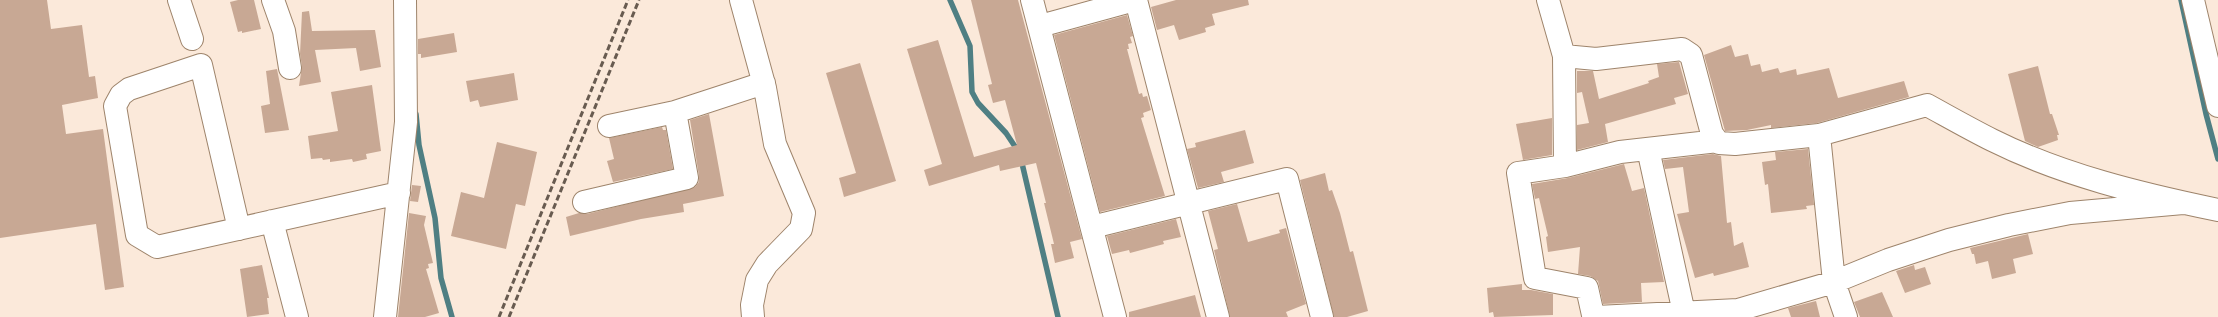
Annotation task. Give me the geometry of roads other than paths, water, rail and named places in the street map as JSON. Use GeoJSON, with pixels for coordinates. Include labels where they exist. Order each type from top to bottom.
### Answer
{"type":"FeatureCollection","features":[{"type":"Feature","properties":{"kind":"street"},"geometry":{"type":"LineString","coordinates":[[178,0],[192,39]]}},
{"type":"Feature","properties":{"kind":"street"},"geometry":{"type":"LineString","coordinates":[[273,0],[284,31],[290,68]]}},
{"type":"Feature","properties":{"kind":"street"},"geometry":{"type":"LineString","coordinates":[[385,317],[406,122],[405,0]]}},
{"type":"Feature","properties":{"kind":"street"},"geometry":{"type":"LineString","coordinates":[[741,0],[764,83],[775,144],[804,213],[801,229],[768,264],[757,280],[752,305],[753,317]]}},
{"type":"Feature","properties":{"kind":"street"},"geometry":{"type":"LineString","coordinates":[[1032,0],[1115,317]]}},
{"type":"Feature","properties":{"kind":"street"},"geometry":{"type":"LineString","coordinates":[[1040,26],[1136,0],[1218,317]]}},
{"type":"Feature","properties":{"kind":"street"},"geometry":{"type":"LineString","coordinates":[[1548,0],[1564,56],[1565,166]]}},
{"type":"Feature","properties":{"kind":"street"},"geometry":{"type":"LineString","coordinates":[[2193,0],[2210,32],[2218,106]]}},
{"type":"Feature","properties":{"kind":"street"},"geometry":{"type":"LineString","coordinates":[[1564,56],[1596,59],[1682,49],[1691,55],[1712,134],[1719,143],[1735,144],[1819,135],[1927,105],[1993,140],[2068,171],[2154,197],[2218,210]]}},
{"type":"Feature","properties":{"kind":"street"},"geometry":{"type":"LineString","coordinates":[[239,229],[201,65],[129,89],[121,95],[115,106],[137,235],[157,246],[239,229],[399,193]]}},
{"type":"Feature","properties":{"kind":"street"},"geometry":{"type":"LineString","coordinates":[[609,126],[675,112],[764,83]]}},
{"type":"Feature","properties":{"kind":"street"},"geometry":{"type":"LineString","coordinates":[[584,202],[687,178],[675,112]]}},
{"type":"Feature","properties":{"kind":"street"},"geometry":{"type":"LineString","coordinates":[[1819,135],[1834,282],[1846,317]]}},
{"type":"Feature","properties":{"kind":"street"},"geometry":{"type":"LineString","coordinates":[[1718,141],[1620,152],[1565,166],[1518,172],[1535,278],[1586,288],[1593,315],[1597,317],[1684,313],[1738,314],[1834,282],[1888,260],[1949,240],[2009,225],[2070,213],[2183,203]]}},
{"type":"Feature","properties":{"kind":"street"},"geometry":{"type":"LineString","coordinates":[[1648,149],[1684,313]]}},
{"type":"Feature","properties":{"kind":"street"},"geometry":{"type":"LineString","coordinates":[[1092,227],[1287,179],[1322,317]]}},
{"type":"Feature","properties":{"kind":"street"},"geometry":{"type":"LineString","coordinates":[[272,221],[297,317]]}},
{"type":"Feature","properties":{"kind":"waterway"},"geometry":{"type":"LineString","coordinates":[[950,0],[970,46],[972,92],[978,103],[1006,133],[1018,151]]}},
{"type":"Feature","properties":{"kind":"waterway"},"geometry":{"type":"LineString","coordinates":[[2181,0],[2206,114],[2218,159]]}},
{"type":"Feature","properties":{"kind":"waterway"},"geometry":{"type":"LineString","coordinates":[[416,114],[419,145],[435,218],[441,278],[452,317]]}},
{"type":"Feature","properties":{"kind":"waterway"},"geometry":{"type":"LineString","coordinates":[[1021,159],[1058,317]]}},
{"type":"Feature","properties":{"kind":"railway"},"geometry":{"type":"LineString","coordinates":[[499,317],[628,0]]}},
{"type":"Feature","properties":{"kind":"railway"},"geometry":{"type":"LineString","coordinates":[[509,317],[639,0]]}}]}
